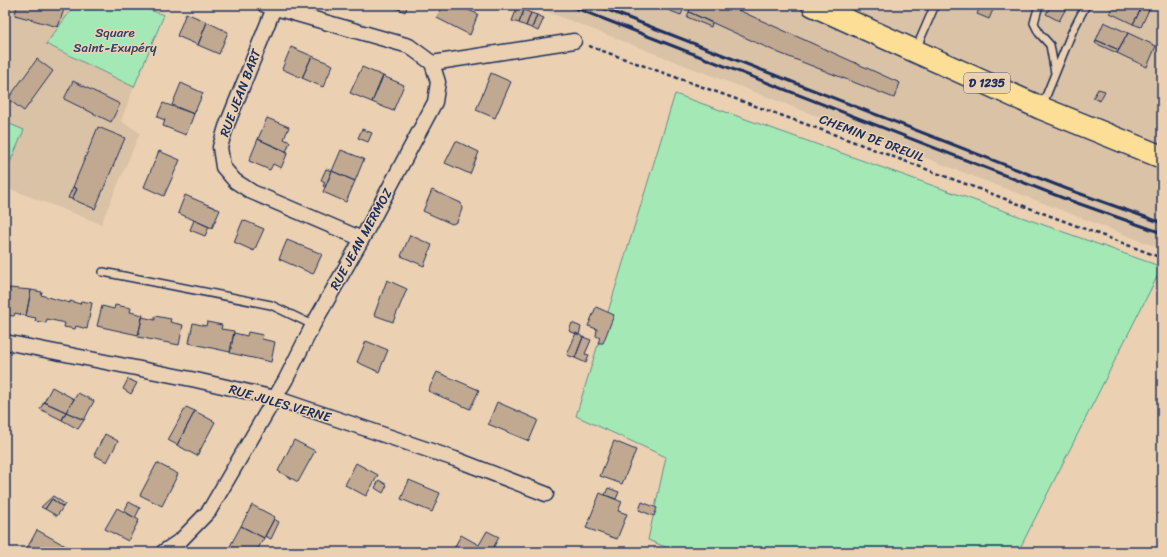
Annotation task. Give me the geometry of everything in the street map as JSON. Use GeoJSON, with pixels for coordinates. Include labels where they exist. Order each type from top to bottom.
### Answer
{"type":"FeatureCollection","features":[{"type":"Feature","properties":{"kind":"main road","name":"D 1235"},"geometry":{"type":"LineString","coordinates":[[813,5],[1041,108],[1162,157]]}},
{"type":"Feature","properties":{"kind":"street"},"geometry":{"type":"LineString","coordinates":[[269,6],[409,46],[432,63],[574,41]]}},
{"type":"Feature","properties":{"kind":"street","name":"RUE JEAN BART"},"geometry":{"type":"LineString","coordinates":[[269,6],[220,147],[223,167],[235,181],[252,192],[362,239]]}},
{"type":"Feature","properties":{"kind":"street","name":"RUE JEAN MERMOZ"},"geometry":{"type":"LineString","coordinates":[[163,552],[181,540],[209,511],[275,398],[313,325],[362,239],[435,102],[438,82],[432,63]]}},
{"type":"Feature","properties":{"kind":"street","name":"RUE JULES VERNE"},"geometry":{"type":"LineString","coordinates":[[5,342],[196,380],[275,398],[454,459],[546,494]]}},
{"type":"Feature","properties":{"kind":"lane"},"geometry":{"type":"LineString","coordinates":[[914,51],[935,5]]}},
{"type":"Feature","properties":{"kind":"lane"},"geometry":{"type":"LineString","coordinates":[[1039,5],[1034,23],[1039,33],[1050,45],[1055,74]]}},
{"type":"Feature","properties":{"kind":"lane"},"geometry":{"type":"LineString","coordinates":[[1041,108],[1072,32],[1086,5]]}},
{"type":"Feature","properties":{"kind":"lane"},"geometry":{"type":"LineString","coordinates":[[103,272],[271,305],[313,325]]}},
{"type":"Feature","properties":{"kind":"path","name":"CHEMIN DE DREUIL"},"geometry":{"type":"LineString","coordinates":[[574,41],[833,134],[1162,258]]}},
{"type":"Feature","properties":{"kind":"shaded area"},"geometry":{"type":"Polygon","coordinates":[[[5,5],[75,5],[46,45],[134,87],[121,121],[140,133],[101,224],[5,187],[5,5]]]}},
{"type":"Feature","properties":{"kind":"shaded area"},"geometry":{"type":"Polygon","coordinates":[[[530,5],[1162,5],[1162,249],[684,65],[530,5]]]}},
{"type":"Feature","properties":{"kind":"green space","name":"Square Saint-Exupéry"},"geometry":{"type":"Polygon","coordinates":[[[75,5],[136,5],[164,15],[134,87],[46,44],[75,5]]]}},
{"type":"Feature","properties":{"kind":"green space"},"geometry":{"type":"Polygon","coordinates":[[[675,94],[1162,267],[1018,552],[678,552],[648,540],[666,457],[576,416],[675,94]]]}},
{"type":"Feature","properties":{"kind":"green space"},"geometry":{"type":"Polygon","coordinates":[[[5,122],[24,130],[5,174],[5,122]]]}},
{"type":"Feature","properties":{"kind":"building"},"geometry":{"type":"Polygon","coordinates":[[[17,5],[65,6],[58,27],[15,15],[17,5]]]}},
{"type":"Feature","properties":{"kind":"building"},"geometry":{"type":"Polygon","coordinates":[[[389,5],[408,5],[405,12],[389,5]]]}},
{"type":"Feature","properties":{"kind":"building"},"geometry":{"type":"Polygon","coordinates":[[[443,5],[456,5],[478,14],[470,35],[437,18],[443,5]]]}},
{"type":"Feature","properties":{"kind":"building"},"geometry":{"type":"Polygon","coordinates":[[[655,5],[685,5],[681,15],[655,5]]]}},
{"type":"Feature","properties":{"kind":"building"},"geometry":{"type":"Polygon","coordinates":[[[727,5],[900,83],[894,98],[779,53],[689,12],[691,6],[727,5]]]}},
{"type":"Feature","properties":{"kind":"building"},"geometry":{"type":"Polygon","coordinates":[[[981,5],[995,5],[989,19],[977,14],[981,5]]]}},
{"type":"Feature","properties":{"kind":"building"},"geometry":{"type":"Polygon","coordinates":[[[1051,5],[1068,5],[1059,21],[1046,14],[1051,5]]]}},
{"type":"Feature","properties":{"kind":"building"},"geometry":{"type":"Polygon","coordinates":[[[1114,5],[1143,5],[1133,24],[1110,13],[1114,5]]]}},
{"type":"Feature","properties":{"kind":"building"},"geometry":{"type":"Polygon","coordinates":[[[1143,5],[1151,5],[1141,27],[1133,24],[1143,5]]]}},
{"type":"Feature","properties":{"kind":"building"},"geometry":{"type":"Polygon","coordinates":[[[517,8],[524,10],[519,23],[512,21],[517,8]]]}},
{"type":"Feature","properties":{"kind":"building"},"geometry":{"type":"Polygon","coordinates":[[[524,10],[531,13],[526,26],[519,23],[524,10]]]}},
{"type":"Feature","properties":{"kind":"building"},"geometry":{"type":"Polygon","coordinates":[[[689,12],[712,23],[711,27],[687,17],[689,12]]]}},
{"type":"Feature","properties":{"kind":"building"},"geometry":{"type":"Polygon","coordinates":[[[186,13],[207,22],[198,45],[177,36],[186,13]]]}},
{"type":"Feature","properties":{"kind":"building"},"geometry":{"type":"Polygon","coordinates":[[[531,13],[537,15],[532,28],[526,26],[531,13]]]}},
{"type":"Feature","properties":{"kind":"building"},"geometry":{"type":"Polygon","coordinates":[[[537,15],[544,18],[538,31],[532,28],[537,15]]]}},
{"type":"Feature","properties":{"kind":"building"},"geometry":{"type":"Polygon","coordinates":[[[207,22],[228,32],[219,54],[198,45],[207,22]]]}},
{"type":"Feature","properties":{"kind":"building"},"geometry":{"type":"Polygon","coordinates":[[[1104,22],[1128,33],[1119,50],[1096,40],[1104,22]]]}},
{"type":"Feature","properties":{"kind":"building"},"geometry":{"type":"Polygon","coordinates":[[[1128,33],[1156,46],[1147,67],[1117,53],[1128,33]]]}},
{"type":"Feature","properties":{"kind":"building"},"geometry":{"type":"Polygon","coordinates":[[[1096,40],[1119,50],[1117,53],[1095,43],[1096,40]]]}},
{"type":"Feature","properties":{"kind":"building"},"geometry":{"type":"Polygon","coordinates":[[[291,47],[312,56],[302,78],[282,69],[291,47]]]}},
{"type":"Feature","properties":{"kind":"building"},"geometry":{"type":"Polygon","coordinates":[[[312,56],[333,65],[323,87],[302,78],[312,56]]]}},
{"type":"Feature","properties":{"kind":"building"},"geometry":{"type":"Polygon","coordinates":[[[37,59],[53,71],[24,111],[8,99],[37,59]]]}},
{"type":"Feature","properties":{"kind":"building"},"geometry":{"type":"Polygon","coordinates":[[[362,67],[383,76],[372,102],[350,93],[362,67]]]}},
{"type":"Feature","properties":{"kind":"building"},"geometry":{"type":"Polygon","coordinates":[[[491,73],[511,82],[495,118],[476,110],[491,73]]]}},
{"type":"Feature","properties":{"kind":"building"},"geometry":{"type":"Polygon","coordinates":[[[383,76],[404,85],[393,111],[372,102],[383,76]]]}},
{"type":"Feature","properties":{"kind":"building"},"geometry":{"type":"Polygon","coordinates":[[[73,81],[120,104],[111,122],[64,99],[73,81]]]}},
{"type":"Feature","properties":{"kind":"building"},"geometry":{"type":"Polygon","coordinates":[[[181,83],[203,93],[194,114],[172,105],[181,83]]]}},
{"type":"Feature","properties":{"kind":"building"},"geometry":{"type":"Polygon","coordinates":[[[1098,89],[1105,91],[1100,101],[1093,98],[1098,89]]]}},
{"type":"Feature","properties":{"kind":"building"},"geometry":{"type":"Polygon","coordinates":[[[163,103],[194,114],[186,135],[163,126],[165,120],[157,117],[163,103]]]}},
{"type":"Feature","properties":{"kind":"building"},"geometry":{"type":"Polygon","coordinates":[[[267,118],[289,127],[284,139],[290,142],[286,152],[258,139],[267,118]]]}},
{"type":"Feature","properties":{"kind":"building"},"geometry":{"type":"Polygon","coordinates":[[[98,127],[125,138],[95,209],[72,199],[77,189],[73,187],[98,127]]]}},
{"type":"Feature","properties":{"kind":"building"},"geometry":{"type":"Polygon","coordinates":[[[362,129],[372,133],[368,142],[358,138],[362,129]]]}},
{"type":"Feature","properties":{"kind":"building"},"geometry":{"type":"Polygon","coordinates":[[[258,139],[288,152],[281,168],[273,164],[270,170],[249,161],[258,139]]]}},
{"type":"Feature","properties":{"kind":"building"},"geometry":{"type":"Polygon","coordinates":[[[456,141],[479,152],[470,174],[445,163],[456,141]]]}},
{"type":"Feature","properties":{"kind":"building"},"geometry":{"type":"Polygon","coordinates":[[[341,150],[364,159],[355,181],[332,171],[341,150]]]}},
{"type":"Feature","properties":{"kind":"building"},"geometry":{"type":"Polygon","coordinates":[[[159,151],[180,160],[164,196],[144,187],[159,151]]]}},
{"type":"Feature","properties":{"kind":"building"},"geometry":{"type":"Polygon","coordinates":[[[326,169],[332,171],[325,187],[323,186],[325,182],[321,180],[326,169]]]}},
{"type":"Feature","properties":{"kind":"building"},"geometry":{"type":"Polygon","coordinates":[[[332,171],[355,181],[346,202],[323,192],[332,171]]]}},
{"type":"Feature","properties":{"kind":"building"},"geometry":{"type":"Polygon","coordinates":[[[73,187],[77,189],[72,199],[68,198],[73,187]]]}},
{"type":"Feature","properties":{"kind":"building"},"geometry":{"type":"Polygon","coordinates":[[[432,190],[461,203],[462,209],[457,222],[452,224],[423,211],[432,190]]]}},
{"type":"Feature","properties":{"kind":"building"},"geometry":{"type":"Polygon","coordinates":[[[185,195],[220,210],[212,228],[178,213],[185,195]]]}},
{"type":"Feature","properties":{"kind":"building"},"geometry":{"type":"Polygon","coordinates":[[[194,220],[209,227],[205,236],[190,230],[194,220]]]}},
{"type":"Feature","properties":{"kind":"building"},"geometry":{"type":"Polygon","coordinates":[[[243,220],[264,229],[254,251],[234,242],[243,220]]]}},
{"type":"Feature","properties":{"kind":"building"},"geometry":{"type":"Polygon","coordinates":[[[410,235],[432,245],[424,266],[401,256],[410,235]]]}},
{"type":"Feature","properties":{"kind":"building"},"geometry":{"type":"Polygon","coordinates":[[[287,240],[322,254],[313,274],[279,259],[287,240]]]}},
{"type":"Feature","properties":{"kind":"building"},"geometry":{"type":"Polygon","coordinates":[[[387,280],[407,289],[393,322],[374,315],[387,280]]]}},
{"type":"Feature","properties":{"kind":"building"},"geometry":{"type":"Polygon","coordinates":[[[9,288],[31,290],[26,316],[15,313],[14,316],[5,315],[5,289],[9,290],[9,288]]]}},
{"type":"Feature","properties":{"kind":"building"},"geometry":{"type":"Polygon","coordinates":[[[31,290],[42,292],[41,295],[70,303],[70,301],[80,304],[81,301],[92,303],[87,329],[76,326],[75,329],[64,327],[65,323],[47,319],[46,323],[35,321],[36,318],[26,316],[31,290]]]}},
{"type":"Feature","properties":{"kind":"building"},"geometry":{"type":"Polygon","coordinates":[[[115,305],[131,308],[130,312],[143,315],[138,335],[97,326],[102,306],[114,309],[115,305]]]}},
{"type":"Feature","properties":{"kind":"building"},"geometry":{"type":"Polygon","coordinates":[[[596,307],[614,315],[603,343],[598,343],[600,338],[596,336],[597,329],[588,326],[596,307]]]}},
{"type":"Feature","properties":{"kind":"building"},"geometry":{"type":"Polygon","coordinates":[[[155,316],[171,319],[170,322],[183,325],[179,345],[138,337],[142,317],[155,320],[155,316]]]}},
{"type":"Feature","properties":{"kind":"building"},"geometry":{"type":"Polygon","coordinates":[[[207,322],[222,325],[221,329],[234,331],[230,352],[189,343],[193,323],[206,326],[207,322]]]}},
{"type":"Feature","properties":{"kind":"building"},"geometry":{"type":"Polygon","coordinates":[[[572,323],[581,327],[579,335],[569,331],[572,323]]]}},
{"type":"Feature","properties":{"kind":"building"},"geometry":{"type":"Polygon","coordinates":[[[248,332],[263,335],[262,339],[275,342],[271,362],[230,353],[234,333],[247,336],[248,332]]]}},
{"type":"Feature","properties":{"kind":"building"},"geometry":{"type":"Polygon","coordinates":[[[576,333],[583,337],[575,358],[567,355],[576,333]]]}},
{"type":"Feature","properties":{"kind":"building"},"geometry":{"type":"Polygon","coordinates":[[[583,337],[591,340],[585,354],[589,355],[586,363],[575,358],[583,337]]]}},
{"type":"Feature","properties":{"kind":"building"},"geometry":{"type":"Polygon","coordinates":[[[366,341],[388,350],[379,372],[357,362],[366,341]]]}},
{"type":"Feature","properties":{"kind":"building"},"geometry":{"type":"Polygon","coordinates":[[[437,372],[479,390],[470,409],[428,391],[437,372]]]}},
{"type":"Feature","properties":{"kind":"building"},"geometry":{"type":"Polygon","coordinates":[[[128,379],[137,383],[131,394],[123,389],[128,379]]]}},
{"type":"Feature","properties":{"kind":"building"},"geometry":{"type":"Polygon","coordinates":[[[52,387],[74,399],[66,412],[44,402],[52,387]]]}},
{"type":"Feature","properties":{"kind":"building"},"geometry":{"type":"Polygon","coordinates":[[[78,393],[94,401],[84,420],[66,412],[78,393]]]}},
{"type":"Feature","properties":{"kind":"building"},"geometry":{"type":"Polygon","coordinates":[[[44,402],[66,412],[62,420],[40,409],[44,402]]]}},
{"type":"Feature","properties":{"kind":"building"},"geometry":{"type":"Polygon","coordinates":[[[497,402],[538,420],[529,441],[488,424],[497,402]]]}},
{"type":"Feature","properties":{"kind":"building"},"geometry":{"type":"Polygon","coordinates":[[[186,407],[195,411],[177,445],[168,440],[186,407]]]}},
{"type":"Feature","properties":{"kind":"building"},"geometry":{"type":"Polygon","coordinates":[[[195,411],[215,422],[197,456],[177,445],[195,411]]]}},
{"type":"Feature","properties":{"kind":"building"},"geometry":{"type":"Polygon","coordinates":[[[66,412],[84,420],[78,429],[62,420],[66,412]]]}},
{"type":"Feature","properties":{"kind":"building"},"geometry":{"type":"Polygon","coordinates":[[[105,434],[118,441],[107,462],[94,455],[105,434]]]}},
{"type":"Feature","properties":{"kind":"building"},"geometry":{"type":"Polygon","coordinates":[[[294,440],[315,451],[298,482],[278,471],[294,440]]]}},
{"type":"Feature","properties":{"kind":"building"},"geometry":{"type":"Polygon","coordinates":[[[614,441],[636,450],[622,484],[600,476],[614,441]]]}},
{"type":"Feature","properties":{"kind":"building"},"geometry":{"type":"Polygon","coordinates":[[[157,463],[178,474],[162,506],[140,495],[157,463]]]}},
{"type":"Feature","properties":{"kind":"building"},"geometry":{"type":"Polygon","coordinates":[[[356,463],[378,475],[366,496],[345,485],[356,463]]]}},
{"type":"Feature","properties":{"kind":"building"},"geometry":{"type":"Polygon","coordinates":[[[379,480],[387,485],[383,493],[375,488],[379,480]]]}},
{"type":"Feature","properties":{"kind":"building"},"geometry":{"type":"Polygon","coordinates":[[[409,480],[440,493],[432,512],[401,499],[409,480]]]}},
{"type":"Feature","properties":{"kind":"building"},"geometry":{"type":"Polygon","coordinates":[[[608,488],[619,492],[616,499],[605,495],[608,488]]]}},
{"type":"Feature","properties":{"kind":"building"},"geometry":{"type":"Polygon","coordinates":[[[600,493],[622,502],[618,511],[627,514],[617,539],[586,528],[600,493]]]}},
{"type":"Feature","properties":{"kind":"building"},"geometry":{"type":"Polygon","coordinates":[[[53,496],[65,504],[63,507],[52,499],[45,509],[41,507],[53,496]]]}},
{"type":"Feature","properties":{"kind":"building"},"geometry":{"type":"Polygon","coordinates":[[[52,499],[63,507],[57,516],[45,509],[52,499]]]}},
{"type":"Feature","properties":{"kind":"building"},"geometry":{"type":"Polygon","coordinates":[[[129,502],[140,508],[135,518],[124,511],[129,502]]]}},
{"type":"Feature","properties":{"kind":"building"},"geometry":{"type":"Polygon","coordinates":[[[642,502],[657,508],[654,516],[639,510],[642,502]]]}},
{"type":"Feature","properties":{"kind":"building"},"geometry":{"type":"Polygon","coordinates":[[[252,505],[275,517],[264,538],[241,526],[252,505]]]}},
{"type":"Feature","properties":{"kind":"building"},"geometry":{"type":"Polygon","coordinates":[[[117,508],[139,520],[128,541],[105,529],[117,508]]]}},
{"type":"Feature","properties":{"kind":"building"},"geometry":{"type":"Polygon","coordinates":[[[274,519],[279,522],[271,539],[265,536],[274,519]]]}},
{"type":"Feature","properties":{"kind":"building"},"geometry":{"type":"Polygon","coordinates":[[[241,526],[264,538],[256,552],[241,552],[230,546],[241,526]]]}},
{"type":"Feature","properties":{"kind":"building"},"geometry":{"type":"Polygon","coordinates":[[[37,530],[73,550],[72,552],[25,552],[37,530]]]}},
{"type":"Feature","properties":{"kind":"building"},"geometry":{"type":"Polygon","coordinates":[[[487,531],[499,537],[491,552],[452,552],[461,535],[479,545],[487,531]]]}},
{"type":"Feature","properties":{"kind":"railway"},"geometry":{"type":"LineString","coordinates":[[568,5],[1063,198],[1162,233]]}},
{"type":"Feature","properties":{"kind":"railway"},"geometry":{"type":"LineString","coordinates":[[595,5],[1067,189],[1162,223]]}}]}
